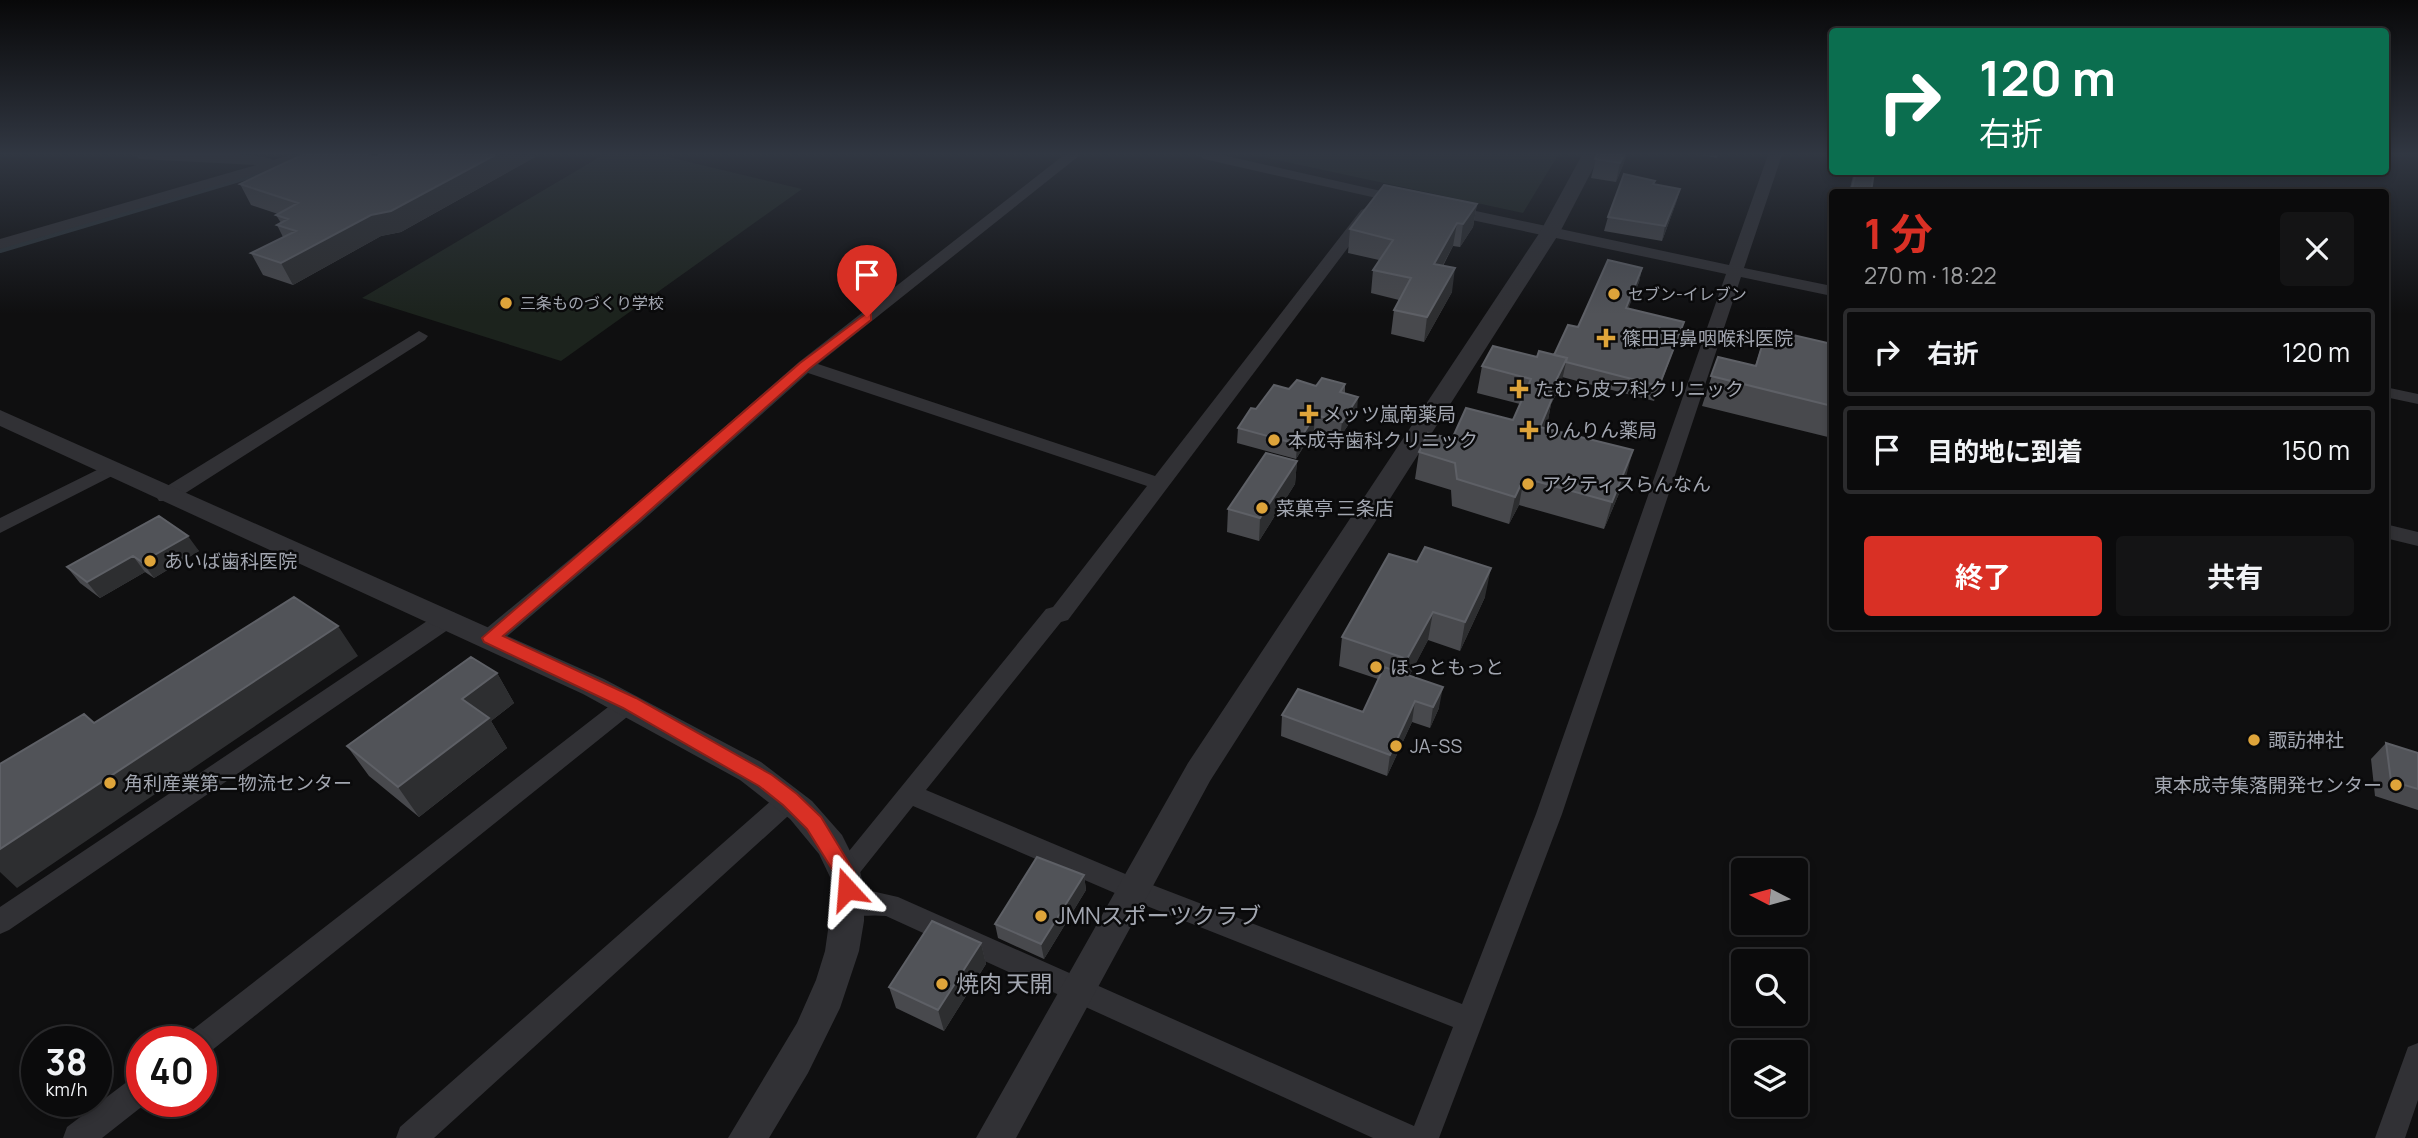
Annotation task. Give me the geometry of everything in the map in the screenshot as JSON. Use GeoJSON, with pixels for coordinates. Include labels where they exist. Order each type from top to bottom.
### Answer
{"type":"FeatureCollection","features":[{"type":"Feature","properties":{"kind":"street"},"geometry":{"type":"LineString","coordinates":[[0,244],[119,208]]}},
{"type":"Feature","properties":{"kind":"street"},"geometry":{"type":"LineString","coordinates":[[490,638],[805,366],[1006,208]]}},
{"type":"Feature","properties":{"kind":"street"},"geometry":{"type":"LineString","coordinates":[[845,873],[1054,615],[1060,614],[1370,208]]}},
{"type":"Feature","properties":{"kind":"street"},"geometry":{"type":"LineString","coordinates":[[1439,208],[1829,290]]}},
{"type":"Feature","properties":{"kind":"street"},"geometry":{"type":"LineString","coordinates":[[995,1138],[1199,772],[1562,208]]}},
{"type":"Feature","properties":{"kind":"street"},"geometry":{"type":"LineString","coordinates":[[1424,1138],[1549,814],[1758,208]]}},
{"type":"Feature","properties":{"kind":"street"},"geometry":{"type":"LineString","coordinates":[[166,496],[419,336]]}},
{"type":"Feature","properties":{"kind":"street"},"geometry":{"type":"LineString","coordinates":[[805,366],[1160,484]]}},
{"type":"Feature","properties":{"kind":"street"},"geometry":{"type":"LineString","coordinates":[[2389,393],[2418,400]]}},
{"type":"Feature","properties":{"kind":"street"},"geometry":{"type":"LineString","coordinates":[[0,417],[166,496],[490,638],[629,703],[765,780],[790,799],[814,823],[845,873],[849,905],[839,965],[826,1003],[797,1057],[747,1138]]}},
{"type":"Feature","properties":{"kind":"street"},"geometry":{"type":"LineString","coordinates":[[0,526],[111,470]]}},
{"type":"Feature","properties":{"kind":"street"},"geometry":{"type":"LineString","coordinates":[[2389,532],[2418,539]]}},
{"type":"Feature","properties":{"kind":"street"},"geometry":{"type":"LineString","coordinates":[[0,922],[447,620]]}},
{"type":"Feature","properties":{"kind":"street"},"geometry":{"type":"LineString","coordinates":[[217,1028],[629,703]]}},
{"type":"Feature","properties":{"kind":"street"},"geometry":{"type":"LineString","coordinates":[[909,793],[1133,889],[1470,1020]]}},
{"type":"Feature","properties":{"kind":"street"},"geometry":{"type":"LineString","coordinates":[[411,1138],[790,799]]}},
{"type":"Feature","properties":{"kind":"street"},"geometry":{"type":"LineString","coordinates":[[849,905],[867,902],[889,905],[1407,1138]]}},
{"type":"Feature","properties":{"kind":"street"},"geometry":{"type":"LineString","coordinates":[[2389,1138],[2418,1057]]}},
{"type":"Feature","properties":{"kind":"street"},"geometry":{"type":"LineString","coordinates":[[78,1138],[126,1100]]}},
{"type":"Feature","properties":{"kind":"shaded area"},"geometry":{"type":"Polygon","coordinates":[[[513,208],[775,208],[561,361],[362,298],[513,208]]]}},
{"type":"Feature","properties":{"kind":"shaded area"},"geometry":{"type":"Polygon","coordinates":[[[1500,208],[1526,208],[1523,213],[1500,208]]]}},
{"type":"Feature","properties":{"kind":"building"},"geometry":{"type":"Polygon","coordinates":[[[289,208],[396,208],[371,215],[281,263],[251,253],[296,231],[277,225],[288,219],[276,215],[289,208]]]}},
{"type":"Feature","properties":{"kind":"building"},"geometry":{"type":"Polygon","coordinates":[[[1366,208],[1474,208],[1463,224],[1457,223],[1434,264],[1455,268],[1427,317],[1394,310],[1411,278],[1373,270],[1393,240],[1350,229],[1366,208]]]}},
{"type":"Feature","properties":{"kind":"building"},"geometry":{"type":"Polygon","coordinates":[[[1611,208],[1672,208],[1665,226],[1608,217],[1611,208]]]}},
{"type":"Feature","properties":{"kind":"building"},"geometry":{"type":"Polygon","coordinates":[[[1608,260],[1642,268],[1626,308],[1684,322],[1659,386],[1566,362],[1567,358],[1554,355],[1568,325],[1578,327],[1608,260]]]}},
{"type":"Feature","properties":{"kind":"building"},"geometry":{"type":"Polygon","coordinates":[[[1767,329],[1829,343],[1829,405],[1711,376],[1718,357],[1756,366],[1767,329]]]}},
{"type":"Feature","properties":{"kind":"building"},"geometry":{"type":"Polygon","coordinates":[[[1493,346],[1537,357],[1539,351],[1567,358],[1550,393],[1554,394],[1540,427],[1633,450],[1612,502],[1524,478],[1515,497],[1457,479],[1455,463],[1419,452],[1428,433],[1452,439],[1466,408],[1513,420],[1531,379],[1482,366],[1493,346]]]}},
{"type":"Feature","properties":{"kind":"building"},"geometry":{"type":"Polygon","coordinates":[[[1322,378],[1345,384],[1340,392],[1358,397],[1342,422],[1315,415],[1297,444],[1238,428],[1251,408],[1256,409],[1274,385],[1289,389],[1297,380],[1316,386],[1322,378]]]}},
{"type":"Feature","properties":{"kind":"building"},"geometry":{"type":"Polygon","coordinates":[[[1266,453],[1297,461],[1260,518],[1228,509],[1266,453]]]}},
{"type":"Feature","properties":{"kind":"building"},"geometry":{"type":"Polygon","coordinates":[[[159,516],[188,536],[142,562],[133,556],[87,582],[67,567],[159,516]]]}},
{"type":"Feature","properties":{"kind":"building"},"geometry":{"type":"Polygon","coordinates":[[[1425,547],[1491,568],[1465,622],[1433,612],[1407,659],[1342,637],[1389,554],[1417,562],[1425,547]]]}},
{"type":"Feature","properties":{"kind":"building"},"geometry":{"type":"Polygon","coordinates":[[[294,597],[338,626],[0,849],[0,764],[84,714],[94,723],[294,597]]]}},
{"type":"Feature","properties":{"kind":"building"},"geometry":{"type":"Polygon","coordinates":[[[471,657],[497,673],[462,699],[489,718],[398,787],[347,746],[471,657]]]}},
{"type":"Feature","properties":{"kind":"building"},"geometry":{"type":"Polygon","coordinates":[[[1384,667],[1443,687],[1433,707],[1415,701],[1390,755],[1282,715],[1298,689],[1363,712],[1384,667]]]}},
{"type":"Feature","properties":{"kind":"building"},"geometry":{"type":"Polygon","coordinates":[[[2386,743],[2418,753],[2418,789],[2391,781],[2386,743]]]}},
{"type":"Feature","properties":{"kind":"building","name":"JMNスポーツクラブ"},"geometry":{"type":"Polygon","coordinates":[[[1037,857],[1084,875],[1041,944],[995,924],[1037,857]]]}},
{"type":"Feature","properties":{"kind":"building"},"geometry":{"type":"Polygon","coordinates":[[[932,921],[981,943],[938,1010],[889,987],[932,921]]]}},
{"type":"Feature","properties":{"kind":"waterway"},"geometry":{"type":"LineString","coordinates":[[0,250],[142,208]]}},
{"type":"Feature","properties":{"kind":"place","name":"セブン-イレブン"},"geometry":{"type":"Point","coordinates":[1614,294]}},
{"type":"Feature","properties":{"kind":"place","name":"三条ものづくり学校"},"geometry":{"type":"Point","coordinates":[506,303]}},
{"type":"Feature","properties":{"kind":"place","name":"篠田耳鼻咽喉科医院"},"geometry":{"type":"Point","coordinates":[1606,338]}},
{"type":"Feature","properties":{"kind":"place","name":"たむら皮フ科クリニック"},"geometry":{"type":"Point","coordinates":[1519,389]}},
{"type":"Feature","properties":{"kind":"place","name":"メッツ嵐南薬局"},"geometry":{"type":"Point","coordinates":[1309,414]}},
{"type":"Feature","properties":{"kind":"place","name":"りんりん薬局"},"geometry":{"type":"Point","coordinates":[1529,430]}},
{"type":"Feature","properties":{"kind":"place","name":"本成寺歯科クリニック"},"geometry":{"type":"Point","coordinates":[1274,440]}},
{"type":"Feature","properties":{"kind":"place","name":"アクティスらんなん"},"geometry":{"type":"Point","coordinates":[1528,484]}},
{"type":"Feature","properties":{"kind":"place","name":"菜菓亭 三条店"},"geometry":{"type":"Point","coordinates":[1262,508]}},
{"type":"Feature","properties":{"kind":"place","name":"あいば歯科医院"},"geometry":{"type":"Point","coordinates":[150,561]}},
{"type":"Feature","properties":{"kind":"place","name":"ほっともっと"},"geometry":{"type":"Point","coordinates":[1376,667]}},
{"type":"Feature","properties":{"kind":"place","name":"諏訪神社"},"geometry":{"type":"Point","coordinates":[2254,740]}},
{"type":"Feature","properties":{"kind":"place","name":"JA-SS"},"geometry":{"type":"Point","coordinates":[1396,746]}},
{"type":"Feature","properties":{"kind":"place","name":"角利産業第二物流センター"},"geometry":{"type":"Point","coordinates":[110,783]}},
{"type":"Feature","properties":{"kind":"place","name":"東本成寺集落開発センター"},"geometry":{"type":"Point","coordinates":[2396,785]}},
{"type":"Feature","properties":{"kind":"place","name":"JMNスポーツクラブ"},"geometry":{"type":"Point","coordinates":[1041,916]}},
{"type":"Feature","properties":{"kind":"place","name":"焼肉 天開"},"geometry":{"type":"Point","coordinates":[942,984]}},
{"type":"Feature","properties":{"kind":"route"},"geometry":{"type":"LineString","coordinates":[[847,889],[845,873],[814,823],[790,799],[765,780],[629,703],[490,638],[805,366],[867,317]]}}]}
